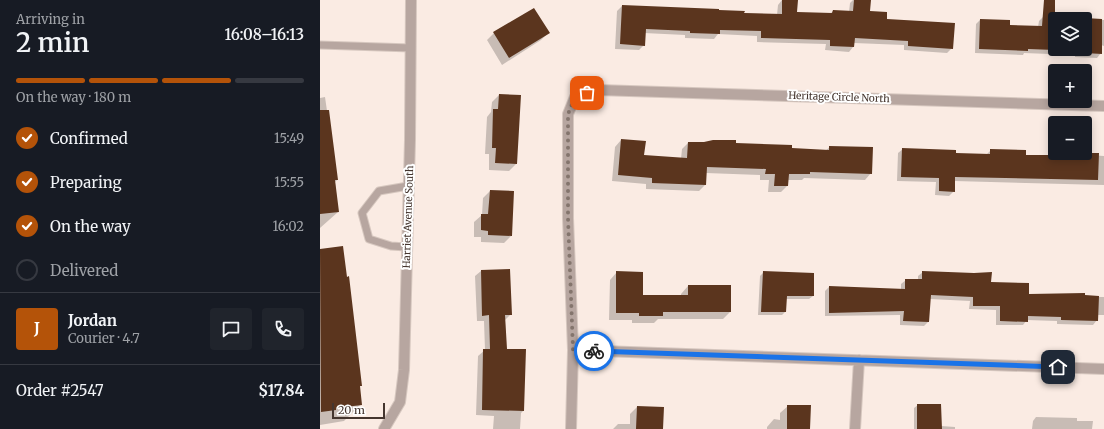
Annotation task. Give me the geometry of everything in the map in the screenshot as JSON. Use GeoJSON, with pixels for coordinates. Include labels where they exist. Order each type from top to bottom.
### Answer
{"type":"FeatureCollection","features":[{"type":"Feature","properties":{"kind":"street","name":"Harriet Avenue South"},"geometry":{"type":"LineString","coordinates":[[384,429],[400,402],[404,370],[411,0]]}},
{"type":"Feature","properties":{"kind":"street","name":"Heritage Circle North"},"geometry":{"type":"LineString","coordinates":[[573,350],[568,218],[568,114],[575,97],[598,90],[1104,106]]}},
{"type":"Feature","properties":{"kind":"street"},"geometry":{"type":"LineString","coordinates":[[570,429],[573,350],[1104,369]]}},
{"type":"Feature","properties":{"kind":"street"},"geometry":{"type":"LineString","coordinates":[[855,429],[859,360]]}},
{"type":"Feature","properties":{"kind":"lane"},"geometry":{"type":"LineString","coordinates":[[320,45],[411,48]]}},
{"type":"Feature","properties":{"kind":"lane"},"geometry":{"type":"LineString","coordinates":[[406,247],[391,246],[369,239],[362,214],[379,191],[408,186]]}},
{"type":"Feature","properties":{"kind":"building"},"geometry":{"type":"Polygon","coordinates":[[[782,0],[798,0],[797,12],[832,13],[833,10],[853,11],[854,0],[871,0],[870,11],[887,12],[887,19],[955,23],[953,49],[908,46],[908,41],[855,38],[854,47],[830,46],[830,40],[761,38],[761,31],[720,30],[720,34],[646,29],[645,46],[620,44],[622,5],[719,9],[745,11],[744,13],[782,14],[782,0]]]}},
{"type":"Feature","properties":{"kind":"building"},"geometry":{"type":"Polygon","coordinates":[[[1044,0],[1055,0],[1055,12],[1048,12],[1048,50],[1028,49],[1028,51],[979,49],[980,19],[1010,20],[1010,25],[1042,26],[1044,0]]]}},
{"type":"Feature","properties":{"kind":"building"},"geometry":{"type":"Polygon","coordinates":[[[534,8],[550,33],[509,58],[493,32],[534,8]]]}},
{"type":"Feature","properties":{"kind":"building"},"geometry":{"type":"Polygon","coordinates":[[[1092,18],[1102,19],[1102,54],[1092,53],[1092,18]]]}},
{"type":"Feature","properties":{"kind":"building"},"geometry":{"type":"Polygon","coordinates":[[[499,94],[521,95],[517,164],[495,163],[496,148],[492,148],[493,109],[498,109],[499,94]]]}},
{"type":"Feature","properties":{"kind":"building"},"geometry":{"type":"Polygon","coordinates":[[[320,110],[329,110],[338,180],[335,180],[339,212],[320,214],[320,110]]]}},
{"type":"Feature","properties":{"kind":"building"},"geometry":{"type":"Polygon","coordinates":[[[621,139],[646,141],[644,155],[687,158],[688,142],[704,142],[713,140],[736,140],[736,143],[792,145],[792,148],[829,150],[829,146],[873,147],[872,174],[810,172],[810,174],[789,174],[788,186],[774,186],[775,174],[765,174],[766,169],[707,167],[706,185],[652,183],[652,178],[618,175],[621,139]]]}},
{"type":"Feature","properties":{"kind":"building"},"geometry":{"type":"Polygon","coordinates":[[[902,148],[956,150],[956,153],[990,154],[990,149],[1026,150],[1026,155],[1048,155],[1048,160],[1092,160],[1092,153],[1099,153],[1098,180],[955,177],[955,192],[939,191],[939,178],[901,177],[902,148]]]}},
{"type":"Feature","properties":{"kind":"building"},"geometry":{"type":"Polygon","coordinates":[[[490,190],[514,191],[512,236],[488,235],[488,231],[481,230],[481,214],[488,214],[490,190]]]}},
{"type":"Feature","properties":{"kind":"building"},"geometry":{"type":"Polygon","coordinates":[[[343,246],[347,277],[349,276],[362,386],[360,386],[362,405],[336,408],[336,410],[321,412],[320,249],[343,246]]]}},
{"type":"Feature","properties":{"kind":"building"},"geometry":{"type":"Polygon","coordinates":[[[510,269],[512,315],[505,315],[507,349],[526,349],[524,411],[482,410],[483,349],[490,349],[489,315],[482,316],[481,270],[510,269]]]}},
{"type":"Feature","properties":{"kind":"building"},"geometry":{"type":"Polygon","coordinates":[[[616,271],[643,272],[643,295],[688,295],[688,285],[731,285],[731,312],[663,312],[663,316],[639,316],[639,313],[616,313],[616,271]]]}},
{"type":"Feature","properties":{"kind":"building"},"geometry":{"type":"Polygon","coordinates":[[[763,271],[814,273],[814,296],[787,296],[786,312],[761,312],[763,271]]]}},
{"type":"Feature","properties":{"kind":"building"},"geometry":{"type":"Polygon","coordinates":[[[922,271],[974,273],[992,272],[991,282],[1029,283],[1029,294],[1085,293],[1085,295],[1099,296],[1098,321],[1061,320],[1061,317],[1028,316],[1028,322],[1000,321],[1000,306],[973,306],[973,297],[931,295],[929,322],[903,321],[904,311],[829,313],[829,286],[905,289],[905,279],[922,279],[922,271]]]}},
{"type":"Feature","properties":{"kind":"building"},"geometry":{"type":"Polygon","coordinates":[[[917,404],[941,404],[942,429],[917,429],[917,404]]]}},
{"type":"Feature","properties":{"kind":"building"},"geometry":{"type":"Polygon","coordinates":[[[787,405],[811,405],[810,429],[787,429],[787,405]]]}},
{"type":"Feature","properties":{"kind":"building"},"geometry":{"type":"Polygon","coordinates":[[[637,406],[664,407],[663,429],[636,429],[637,406]]]}},
{"type":"Feature","properties":{"kind":"way so far"},"geometry":{"type":"LineString","coordinates":[[587,93],[575,97],[568,114],[568,218],[573,350],[594,351]]}},
{"type":"Feature","properties":{"kind":"route"},"geometry":{"type":"LineString","coordinates":[[594,351],[1058,367]]}}]}
